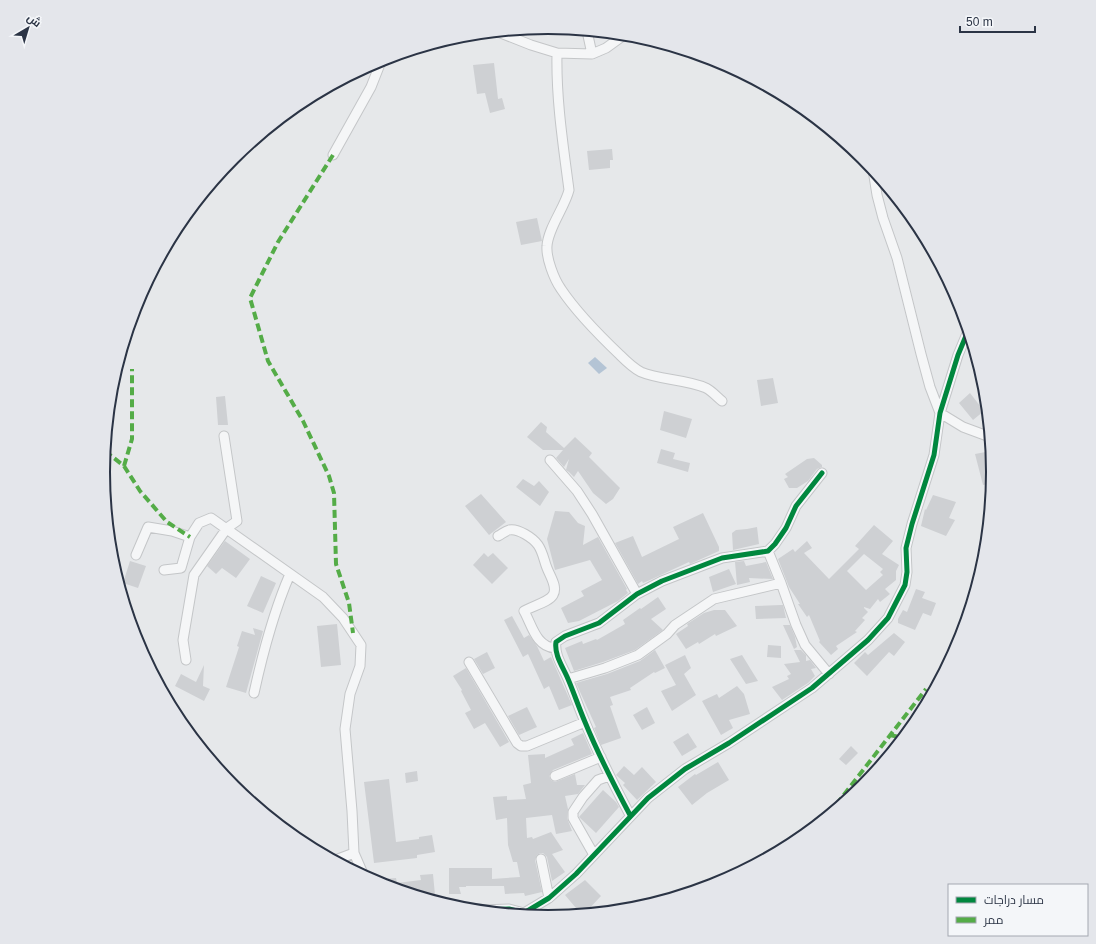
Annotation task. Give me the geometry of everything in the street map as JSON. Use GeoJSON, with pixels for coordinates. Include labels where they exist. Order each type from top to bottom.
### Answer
{"type":"FeatureCollection","features":[{"type":"Feature","properties":{"kind":"street"},"geometry":{"type":"LineString","coordinates":[[509,36],[557,53],[592,54],[606,48],[617,40]]}},
{"type":"Feature","properties":{"kind":"street"},"geometry":{"type":"LineString","coordinates":[[588,36],[592,54]]}},
{"type":"Feature","properties":{"kind":"street"},"geometry":{"type":"LineString","coordinates":[[557,53],[559,117],[569,190],[551,231],[547,245],[552,272],[557,283],[606,342],[628,363],[641,372],[680,380],[706,389],[722,402]]}},
{"type":"Feature","properties":{"kind":"street"},"geometry":{"type":"LineString","coordinates":[[333,155],[371,87],[379,67]]}},
{"type":"Feature","properties":{"kind":"street"},"geometry":{"type":"LineString","coordinates":[[875,180],[883,218],[897,258],[930,387],[940,413],[963,427],[984,435]]}},
{"type":"Feature","properties":{"kind":"street"},"geometry":{"type":"LineString","coordinates":[[531,909],[549,898],[594,855],[648,798],[685,769],[729,743],[812,688],[868,640],[888,618],[905,585],[907,572],[906,548],[934,455],[940,413],[958,355],[965,338]]}},
{"type":"Feature","properties":{"kind":"street"},"geometry":{"type":"LineString","coordinates":[[186,660],[183,640],[194,575],[227,528],[237,520],[224,436]]}},
{"type":"Feature","properties":{"kind":"street"},"geometry":{"type":"LineString","coordinates":[[550,460],[577,491],[592,514],[637,594]]}},
{"type":"Feature","properties":{"kind":"street"},"geometry":{"type":"LineString","coordinates":[[630,816],[609,776],[585,722],[560,662],[555,648],[556,642],[599,623],[637,594],[662,581],[722,558],[768,550],[775,544],[786,528],[796,506],[822,473]]}},
{"type":"Feature","properties":{"kind":"street"},"geometry":{"type":"LineString","coordinates":[[164,570],[181,568],[190,537],[199,523],[211,518],[323,598],[343,618],[361,644],[360,666],[350,694],[345,729],[354,854],[360,868]]}},
{"type":"Feature","properties":{"kind":"street"},"geometry":{"type":"LineString","coordinates":[[136,555],[148,527],[190,537]]}},
{"type":"Feature","properties":{"kind":"street"},"geometry":{"type":"LineString","coordinates":[[498,536],[506,531],[513,530],[527,536],[539,547],[555,587],[552,596],[548,600],[524,611],[538,639],[545,645],[555,648]]}},
{"type":"Feature","properties":{"kind":"street"},"geometry":{"type":"LineString","coordinates":[[768,550],[796,626],[805,645],[829,674]]}},
{"type":"Feature","properties":{"kind":"street"},"geometry":{"type":"LineString","coordinates":[[254,693],[266,642],[280,598],[290,574]]}},
{"type":"Feature","properties":{"kind":"street"},"geometry":{"type":"LineString","coordinates":[[568,679],[605,668],[638,655],[667,634],[675,625],[714,599],[781,583]]}},
{"type":"Feature","properties":{"kind":"street"},"geometry":{"type":"LineString","coordinates":[[469,662],[521,746],[527,746],[585,722]]}},
{"type":"Feature","properties":{"kind":"street"},"geometry":{"type":"LineString","coordinates":[[555,776],[601,757]]}},
{"type":"Feature","properties":{"kind":"street"},"geometry":{"type":"LineString","coordinates":[[594,855],[573,818],[573,812],[583,797],[598,780],[609,776]]}},
{"type":"Feature","properties":{"kind":"street"},"geometry":{"type":"LineString","coordinates":[[340,857],[354,854]]}},
{"type":"Feature","properties":{"kind":"street"},"geometry":{"type":"LineString","coordinates":[[541,859],[549,898]]}},
{"type":"Feature","properties":{"kind":"water"},"geometry":{"type":"Polygon","coordinates":[[[595,357],[607,368],[599,374],[588,363],[595,357]]]}},
{"type":"Feature","properties":{"kind":"building"},"geometry":{"type":"Polygon","coordinates":[[[494,63],[498,99],[502,98],[505,109],[490,113],[485,93],[477,94],[473,65],[494,63]]]}},
{"type":"Feature","properties":{"kind":"building"},"geometry":{"type":"Polygon","coordinates":[[[612,149],[613,160],[610,160],[610,168],[589,170],[587,151],[612,149]]]}},
{"type":"Feature","properties":{"kind":"building"},"geometry":{"type":"Polygon","coordinates":[[[537,218],[542,241],[521,245],[516,222],[537,218]]]}},
{"type":"Feature","properties":{"kind":"building"},"geometry":{"type":"Polygon","coordinates":[[[773,378],[778,403],[761,406],[757,380],[773,378]]]}},
{"type":"Feature","properties":{"kind":"building"},"geometry":{"type":"Polygon","coordinates":[[[970,393],[981,407],[982,413],[973,420],[959,403],[970,393]]]}},
{"type":"Feature","properties":{"kind":"building"},"geometry":{"type":"Polygon","coordinates":[[[225,396],[228,425],[218,425],[216,397],[225,396]]]}},
{"type":"Feature","properties":{"kind":"building"},"geometry":{"type":"Polygon","coordinates":[[[664,411],[692,419],[686,438],[660,430],[664,411]]]}},
{"type":"Feature","properties":{"kind":"building"},"geometry":{"type":"Polygon","coordinates":[[[541,422],[547,427],[546,432],[564,448],[575,437],[592,453],[589,457],[620,488],[613,499],[606,504],[593,493],[578,471],[574,477],[566,470],[569,459],[564,467],[556,458],[563,450],[543,450],[527,437],[541,422]]]}},
{"type":"Feature","properties":{"kind":"building"},"geometry":{"type":"Polygon","coordinates":[[[661,449],[675,453],[673,459],[690,463],[688,472],[657,463],[661,449]]]}},
{"type":"Feature","properties":{"kind":"building"},"geometry":{"type":"Polygon","coordinates":[[[985,452],[986,484],[983,485],[975,454],[985,452]]]}},
{"type":"Feature","properties":{"kind":"building"},"geometry":{"type":"Polygon","coordinates":[[[814,458],[822,465],[822,467],[817,469],[808,481],[797,488],[789,488],[784,479],[788,477],[785,474],[807,459],[814,458]]]}},
{"type":"Feature","properties":{"kind":"building"},"geometry":{"type":"Polygon","coordinates":[[[523,479],[534,486],[539,481],[549,492],[540,506],[516,487],[523,479]]]}},
{"type":"Feature","properties":{"kind":"building"},"geometry":{"type":"Polygon","coordinates":[[[481,494],[506,522],[489,535],[465,506],[481,494]]]}},
{"type":"Feature","properties":{"kind":"building"},"geometry":{"type":"Polygon","coordinates":[[[933,495],[956,502],[949,518],[955,520],[946,536],[921,526],[925,509],[926,510],[933,495]]]}},
{"type":"Feature","properties":{"kind":"building"},"geometry":{"type":"Polygon","coordinates":[[[555,511],[569,512],[578,523],[585,526],[583,545],[598,537],[628,593],[618,601],[579,621],[568,623],[561,608],[584,596],[581,591],[602,580],[590,560],[555,570],[547,539],[555,511]]]}},
{"type":"Feature","properties":{"kind":"building"},"geometry":{"type":"Polygon","coordinates":[[[703,513],[719,547],[719,551],[690,564],[689,562],[643,583],[642,581],[638,584],[615,543],[633,536],[642,557],[679,539],[673,527],[703,513]]]}},
{"type":"Feature","properties":{"kind":"building"},"geometry":{"type":"Polygon","coordinates":[[[874,525],[893,541],[882,554],[899,565],[896,571],[896,580],[885,589],[890,594],[880,602],[878,599],[870,609],[864,607],[868,612],[862,618],[865,620],[855,631],[857,632],[836,646],[838,649],[831,655],[819,642],[820,641],[809,615],[807,617],[798,604],[800,604],[789,587],[778,559],[793,549],[795,552],[807,541],[812,548],[804,553],[829,579],[859,549],[855,546],[874,525]],[[864,554],[847,571],[866,590],[883,575],[880,572],[883,569],[864,554]]]}},
{"type":"Feature","properties":{"kind":"building"},"geometry":{"type":"Polygon","coordinates":[[[757,527],[759,544],[733,550],[732,533],[736,530],[757,527]]]}},
{"type":"Feature","properties":{"kind":"building"},"geometry":{"type":"Polygon","coordinates":[[[225,541],[250,559],[236,578],[222,568],[216,574],[207,566],[225,541]]]}},
{"type":"Feature","properties":{"kind":"building"},"geometry":{"type":"Polygon","coordinates":[[[484,553],[488,557],[493,553],[508,568],[492,584],[473,565],[484,553]]]}},
{"type":"Feature","properties":{"kind":"building"},"geometry":{"type":"Polygon","coordinates":[[[130,561],[146,566],[138,588],[125,584],[124,580],[130,561]]]}},
{"type":"Feature","properties":{"kind":"building"},"geometry":{"type":"Polygon","coordinates":[[[744,561],[746,566],[766,562],[773,579],[749,578],[750,582],[737,585],[735,562],[744,561]]]}},
{"type":"Feature","properties":{"kind":"building"},"geometry":{"type":"Polygon","coordinates":[[[729,569],[736,584],[713,592],[709,577],[729,569]]]}},
{"type":"Feature","properties":{"kind":"building"},"geometry":{"type":"Polygon","coordinates":[[[261,576],[276,583],[263,613],[247,606],[261,576]]]}},
{"type":"Feature","properties":{"kind":"building"},"geometry":{"type":"Polygon","coordinates":[[[916,589],[925,592],[922,598],[936,603],[931,616],[923,613],[915,630],[898,623],[898,619],[903,610],[907,612],[916,589]]]}},
{"type":"Feature","properties":{"kind":"building"},"geometry":{"type":"Polygon","coordinates":[[[658,597],[666,609],[651,619],[663,630],[635,650],[574,671],[565,648],[582,641],[583,644],[596,639],[597,640],[625,624],[623,620],[658,597]]]}},
{"type":"Feature","properties":{"kind":"building"},"geometry":{"type":"Polygon","coordinates":[[[783,605],[786,618],[756,619],[755,606],[783,605]]]}},
{"type":"Feature","properties":{"kind":"building"},"geometry":{"type":"Polygon","coordinates":[[[714,610],[725,610],[737,626],[716,636],[715,634],[699,644],[698,642],[686,649],[676,634],[688,626],[687,624],[704,613],[714,610]]]}},
{"type":"Feature","properties":{"kind":"building"},"geometry":{"type":"Polygon","coordinates":[[[512,616],[524,638],[529,635],[537,646],[544,661],[551,657],[572,705],[559,710],[549,686],[544,689],[528,654],[523,657],[504,620],[512,616]]]}},
{"type":"Feature","properties":{"kind":"building"},"geometry":{"type":"Polygon","coordinates":[[[337,624],[341,665],[321,667],[317,626],[337,624]]]}},
{"type":"Feature","properties":{"kind":"building"},"geometry":{"type":"Polygon","coordinates":[[[783,625],[790,625],[797,647],[794,649],[783,625]]]}},
{"type":"Feature","properties":{"kind":"building"},"geometry":{"type":"Polygon","coordinates":[[[253,628],[263,631],[246,693],[226,687],[239,647],[237,646],[242,631],[255,635],[253,628]]]}},
{"type":"Feature","properties":{"kind":"building"},"geometry":{"type":"Polygon","coordinates":[[[894,633],[905,642],[894,656],[889,652],[867,676],[854,663],[865,652],[868,655],[894,633]]]}},
{"type":"Feature","properties":{"kind":"building"},"geometry":{"type":"Polygon","coordinates":[[[768,645],[781,646],[781,658],[767,657],[768,645]]]}},
{"type":"Feature","properties":{"kind":"building"},"geometry":{"type":"Polygon","coordinates":[[[655,650],[665,668],[655,673],[654,672],[630,688],[631,690],[610,697],[613,705],[610,706],[621,738],[601,745],[594,728],[596,727],[576,683],[607,674],[640,661],[655,650]]]}},
{"type":"Feature","properties":{"kind":"building"},"geometry":{"type":"Polygon","coordinates":[[[794,650],[801,650],[806,655],[806,661],[810,660],[816,668],[811,669],[815,676],[808,683],[782,700],[772,687],[789,679],[787,676],[791,674],[784,664],[800,662],[794,650]]]}},
{"type":"Feature","properties":{"kind":"building"},"geometry":{"type":"Polygon","coordinates":[[[487,652],[495,668],[483,674],[474,659],[487,652]]]}},
{"type":"Feature","properties":{"kind":"building"},"geometry":{"type":"Polygon","coordinates":[[[685,655],[691,668],[684,674],[696,695],[672,711],[661,691],[676,685],[665,665],[685,655]]]}},
{"type":"Feature","properties":{"kind":"building"},"geometry":{"type":"Polygon","coordinates":[[[742,655],[758,681],[746,684],[730,659],[742,655]]]}},
{"type":"Feature","properties":{"kind":"building"},"geometry":{"type":"Polygon","coordinates":[[[204,665],[203,686],[210,689],[204,701],[175,686],[181,674],[196,682],[204,665]]]}},
{"type":"Feature","properties":{"kind":"building"},"geometry":{"type":"Polygon","coordinates":[[[466,668],[509,742],[500,747],[485,723],[474,729],[465,713],[471,710],[461,691],[462,690],[453,676],[466,668]]]}},
{"type":"Feature","properties":{"kind":"building"},"geometry":{"type":"Polygon","coordinates":[[[737,686],[744,694],[750,714],[729,720],[733,728],[721,735],[702,701],[717,694],[719,698],[737,686]]]}},
{"type":"Feature","properties":{"kind":"building"},"geometry":{"type":"Polygon","coordinates":[[[527,707],[537,727],[519,735],[508,716],[527,707]]]}},
{"type":"Feature","properties":{"kind":"building"},"geometry":{"type":"Polygon","coordinates":[[[647,707],[655,723],[642,730],[633,715],[647,707]]]}},
{"type":"Feature","properties":{"kind":"building"},"geometry":{"type":"Polygon","coordinates":[[[583,733],[592,754],[553,770],[549,776],[551,780],[555,782],[575,774],[577,785],[585,785],[578,794],[565,796],[568,809],[567,818],[572,831],[556,834],[552,815],[526,818],[527,838],[532,837],[533,839],[551,832],[563,850],[552,854],[565,872],[552,881],[547,857],[543,853],[540,853],[537,855],[535,860],[542,892],[525,896],[524,893],[505,894],[504,886],[466,886],[459,887],[461,894],[449,894],[449,868],[492,868],[492,879],[520,877],[517,862],[513,862],[508,845],[507,818],[496,820],[493,797],[507,796],[507,800],[526,799],[523,785],[531,783],[528,755],[545,754],[545,758],[574,745],[571,739],[583,733]]]}},
{"type":"Feature","properties":{"kind":"building"},"geometry":{"type":"Polygon","coordinates":[[[688,733],[697,747],[682,756],[673,742],[688,733]]]}},
{"type":"Feature","properties":{"kind":"building"},"geometry":{"type":"Polygon","coordinates":[[[851,746],[858,753],[846,765],[839,759],[851,746]]]}},
{"type":"Feature","properties":{"kind":"building"},"geometry":{"type":"Polygon","coordinates":[[[718,762],[729,780],[707,793],[692,805],[678,787],[695,774],[696,775],[718,762]]]}},
{"type":"Feature","properties":{"kind":"building"},"geometry":{"type":"Polygon","coordinates":[[[624,766],[634,775],[642,767],[656,782],[637,800],[623,785],[625,783],[616,775],[624,766]]]}},
{"type":"Feature","properties":{"kind":"building"},"geometry":{"type":"Polygon","coordinates":[[[417,771],[418,781],[406,783],[405,773],[417,771]]]}},
{"type":"Feature","properties":{"kind":"building"},"geometry":{"type":"Polygon","coordinates":[[[389,779],[396,842],[419,839],[419,837],[432,835],[435,852],[417,855],[417,858],[374,863],[364,782],[389,779]]]}},
{"type":"Feature","properties":{"kind":"building"},"geometry":{"type":"Polygon","coordinates":[[[603,790],[616,802],[619,807],[596,833],[579,817],[603,790]]]}},
{"type":"Feature","properties":{"kind":"building"},"geometry":{"type":"Polygon","coordinates":[[[433,874],[435,895],[407,887],[385,879],[396,878],[397,883],[421,880],[420,875],[433,874]]]}},
{"type":"Feature","properties":{"kind":"building"},"geometry":{"type":"Polygon","coordinates":[[[585,880],[601,896],[590,908],[577,909],[565,895],[585,880]]]}},
{"type":"Feature","properties":{"kind":"marked path"},"geometry":{"type":"LineString","coordinates":[[333,155],[278,242],[250,298],[268,361],[303,421],[329,476],[334,493],[336,564],[349,603],[353,633]]}},
{"type":"Feature","properties":{"kind":"marked path"},"geometry":{"type":"LineString","coordinates":[[124,466],[132,439],[132,369]]}},
{"type":"Feature","properties":{"kind":"marked path"},"geometry":{"type":"LineString","coordinates":[[111,455],[124,466],[140,491],[167,522],[190,537]]}},
{"type":"Feature","properties":{"kind":"marked path"},"geometry":{"type":"LineString","coordinates":[[844,795],[926,689]]}},
{"type":"Feature","properties":{"kind":"marked path"},"geometry":{"type":"LineString","coordinates":[[890,735],[897,737]]}},
{"type":"Feature","properties":{"kind":"cycle path"},"geometry":{"type":"LineString","coordinates":[[530,909],[549,898],[576,874],[648,798],[685,769],[729,743],[812,688],[868,640],[888,618],[905,585],[907,572],[906,548],[934,455],[940,413],[958,355],[965,338]]}},
{"type":"Feature","properties":{"kind":"cycle path"},"geometry":{"type":"LineString","coordinates":[[630,815],[590,734],[568,679],[559,661],[556,652],[556,642],[565,636],[599,623],[637,594],[662,581],[722,558],[768,551],[786,528],[796,506],[822,473]]}}]}
